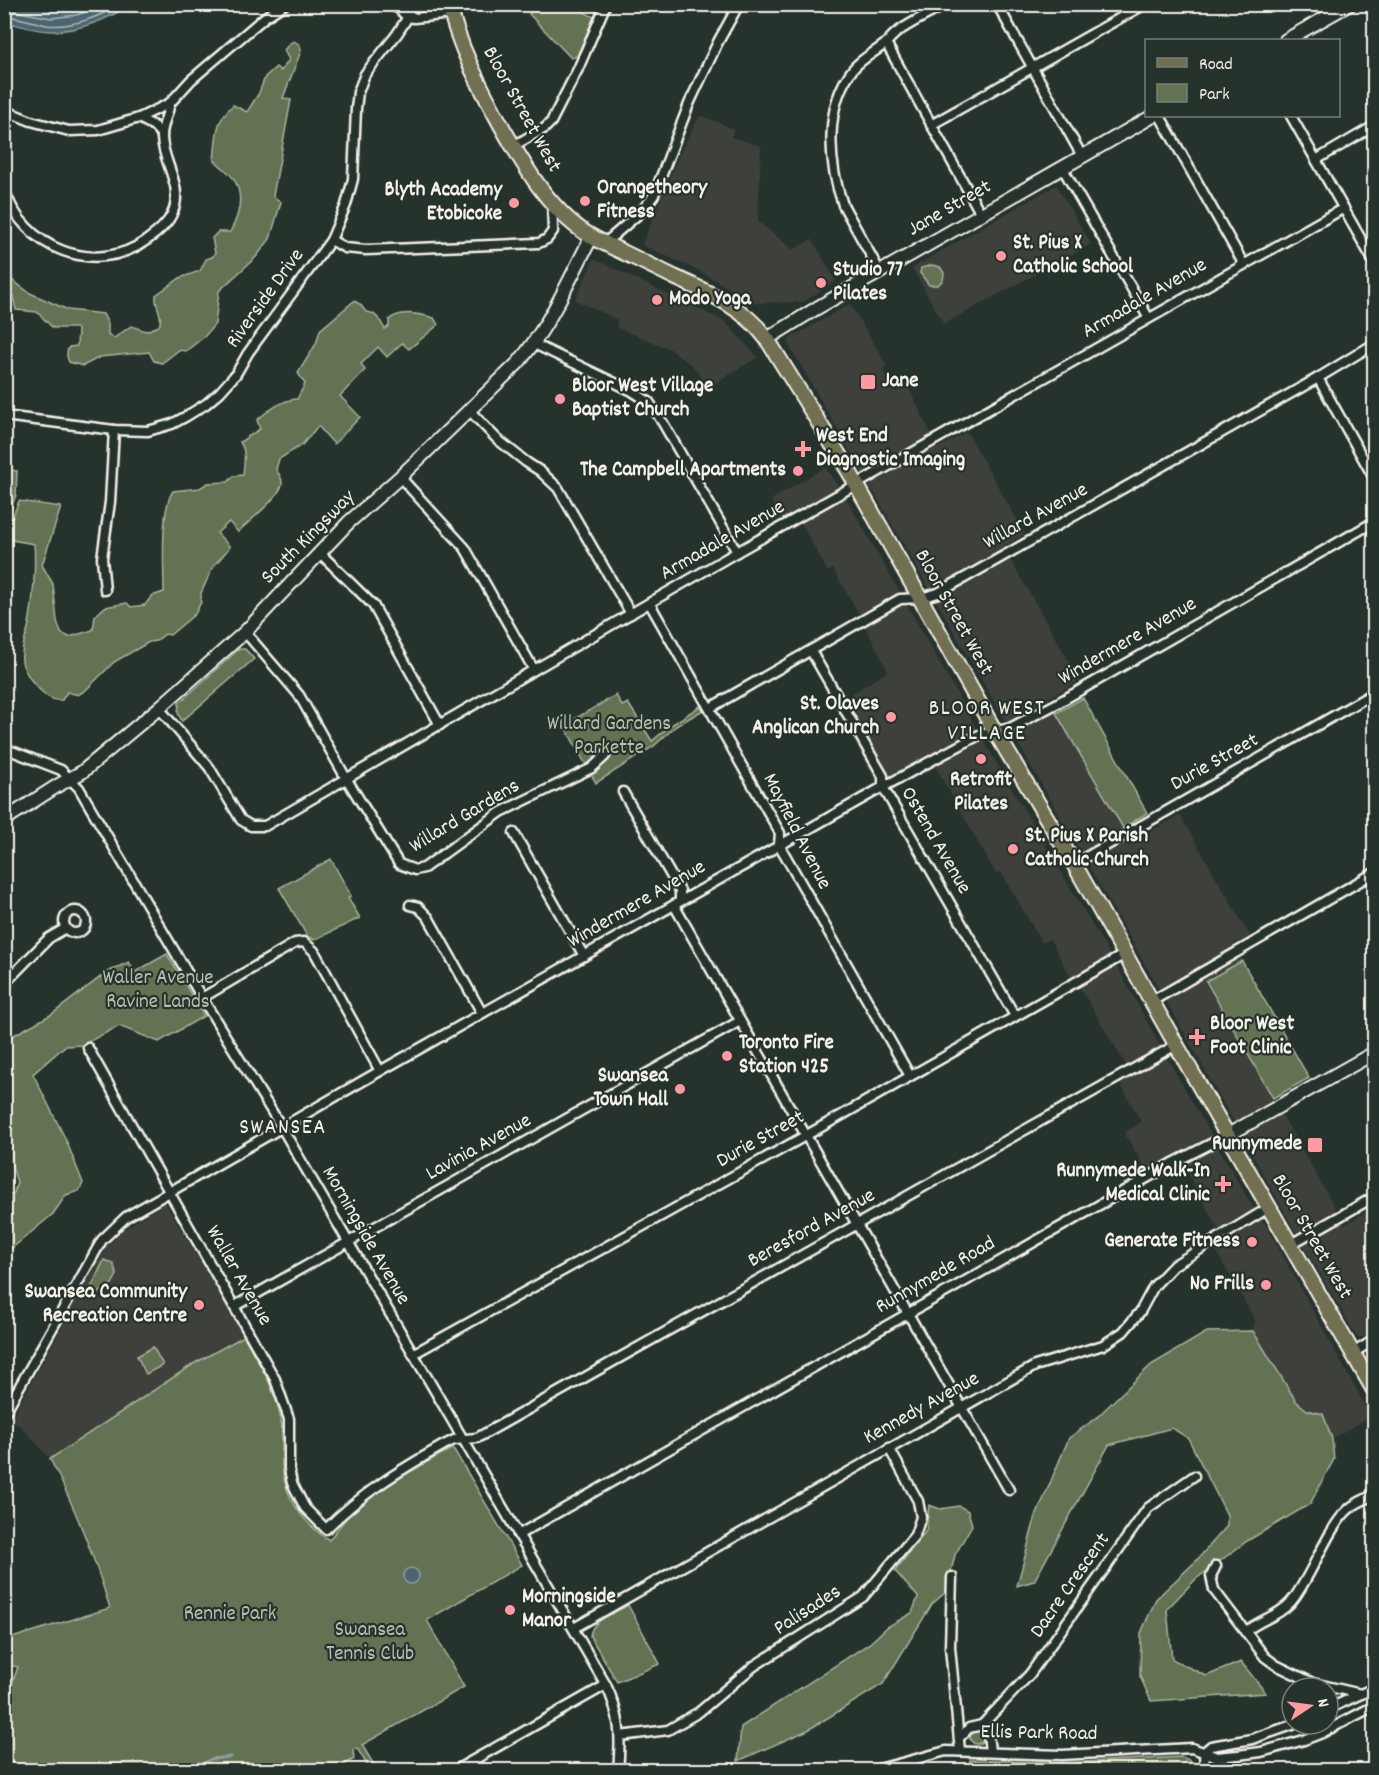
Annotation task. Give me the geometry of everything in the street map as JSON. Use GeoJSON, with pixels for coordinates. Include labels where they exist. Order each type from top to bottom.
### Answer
{"type":"FeatureCollection","features":[{"type":"Feature","properties":{"kind":"main road","name":"Bloor Street West"},"geometry":{"type":"LineString","coordinates":[[450,9],[461,47],[476,80],[535,183],[552,202],[591,236],[726,302],[752,321],[767,339],[857,485],[1374,1390]]}},
{"type":"Feature","properties":{"kind":"street"},"geometry":{"type":"LineString","coordinates":[[4,121],[6,111],[31,121],[69,131],[98,130],[139,118],[170,103],[191,80],[265,17],[285,4]]}},
{"type":"Feature","properties":{"kind":"street"},"geometry":{"type":"LineString","coordinates":[[388,4],[398,8],[407,17],[414,18],[450,9]]}},
{"type":"Feature","properties":{"kind":"street","name":"Riverside Drive"},"geometry":{"type":"LineString","coordinates":[[4,416],[135,432],[160,429],[185,417],[213,398],[236,374],[248,352],[331,240],[346,205],[353,179],[358,92],[369,68],[397,34],[413,9],[426,4]]}},
{"type":"Feature","properties":{"kind":"street"},"geometry":{"type":"LineString","coordinates":[[513,146],[550,122],[570,85],[606,4]]}},
{"type":"Feature","properties":{"kind":"street"},"geometry":{"type":"LineString","coordinates":[[605,243],[642,211],[654,195],[689,104],[739,4]]}},
{"type":"Feature","properties":{"kind":"street"},"geometry":{"type":"LineString","coordinates":[[880,272],[843,205],[833,163],[832,136],[837,100],[844,82],[861,60],[886,43],[896,33],[946,4]]}},
{"type":"Feature","properties":{"kind":"street"},"geometry":{"type":"LineString","coordinates":[[997,4],[1082,156]]}},
{"type":"Feature","properties":{"kind":"street"},"geometry":{"type":"LineString","coordinates":[[931,125],[1145,4]]}},
{"type":"Feature","properties":{"kind":"street"},"geometry":{"type":"LineString","coordinates":[[1288,39],[1350,4]]}},
{"type":"Feature","properties":{"kind":"street"},"geometry":{"type":"LineString","coordinates":[[886,43],[981,214]]}},
{"type":"Feature","properties":{"kind":"street"},"geometry":{"type":"LineString","coordinates":[[4,188],[16,215],[36,237],[53,248],[81,256],[107,257],[134,249],[166,224],[174,209],[176,187],[163,149],[162,135],[170,103]]}},
{"type":"Feature","properties":{"kind":"street","name":"Jane Street"},"geometry":{"type":"LineString","coordinates":[[767,339],[782,328],[1151,117]]}},
{"type":"Feature","properties":{"kind":"street"},"geometry":{"type":"LineString","coordinates":[[1161,117],[1243,263]]}},
{"type":"Feature","properties":{"kind":"street"},"geometry":{"type":"LineString","coordinates":[[1292,117],[1374,262]]}},
{"type":"Feature","properties":{"kind":"street"},"geometry":{"type":"LineString","coordinates":[[139,118],[154,126],[162,135]]}},
{"type":"Feature","properties":{"kind":"street"},"geometry":{"type":"LineString","coordinates":[[1316,160],[1374,126]]}},
{"type":"Feature","properties":{"kind":"street"},"geometry":{"type":"LineString","coordinates":[[1062,167],[1148,317]]}},
{"type":"Feature","properties":{"kind":"street"},"geometry":{"type":"LineString","coordinates":[[331,240],[345,248],[366,250],[538,243],[547,239],[554,231],[552,202]]}},
{"type":"Feature","properties":{"kind":"street","name":"Armadale Avenue"},"geometry":{"type":"LineString","coordinates":[[159,708],[209,767],[239,818],[251,826],[260,827],[268,824],[737,552],[1243,263],[1344,208]]}},
{"type":"Feature","properties":{"kind":"street","name":"South Kingsway"},"geometry":{"type":"LineString","coordinates":[[4,820],[92,765],[159,708],[244,632],[349,522],[400,477],[518,363],[534,344],[560,301],[591,236]]}},
{"type":"Feature","properties":{"kind":"street"},"geometry":{"type":"LineString","coordinates":[[534,344],[632,391],[649,402],[737,552]]}},
{"type":"Feature","properties":{"kind":"street","name":"Willard Avenue"},"geometry":{"type":"LineString","coordinates":[[710,708],[903,598],[936,595],[1374,344]]}},
{"type":"Feature","properties":{"kind":"street"},"geometry":{"type":"LineString","coordinates":[[1318,378],[1374,478]]}},
{"type":"Feature","properties":{"kind":"street"},"geometry":{"type":"LineString","coordinates":[[469,410],[497,439],[540,471],[558,488],[631,614]]}},
{"type":"Feature","properties":{"kind":"street"},"geometry":{"type":"LineString","coordinates":[[105,590],[102,558],[110,502],[114,430]]}},
{"type":"Feature","properties":{"kind":"street"},"geometry":{"type":"LineString","coordinates":[[400,477],[465,548],[534,670]]}},
{"type":"Feature","properties":{"kind":"street","name":"Windermere Avenue"},"geometry":{"type":"LineString","coordinates":[[4,1414],[102,1240],[126,1217],[883,787],[979,735],[1010,728],[1056,704],[1374,522]]}},
{"type":"Feature","properties":{"kind":"street"},"geometry":{"type":"LineString","coordinates":[[320,553],[373,605],[440,725]]}},
{"type":"Feature","properties":{"kind":"street","name":"Mayfield Avenue"},"geometry":{"type":"LineString","coordinates":[[650,604],[780,833],[780,845],[910,1076]]}},
{"type":"Feature","properties":{"kind":"street"},"geometry":{"type":"LineString","coordinates":[[244,632],[299,695],[346,778]]}},
{"type":"Feature","properties":{"kind":"street","name":"Ostend Avenue"},"geometry":{"type":"LineString","coordinates":[[811,651],[883,776],[883,787],[1015,1016]]}},
{"type":"Feature","properties":{"kind":"street","name":"Durie Street"},"geometry":{"type":"LineString","coordinates":[[1074,864],[1374,693]]}},
{"type":"Feature","properties":{"kind":"street","name":"Morningside Avenue"},"geometry":{"type":"LineString","coordinates":[[4,748],[61,770],[79,788],[202,998],[282,1128],[606,1685]]}},
{"type":"Feature","properties":{"kind":"street","name":"Willard Gardens"},"geometry":{"type":"LineString","coordinates":[[346,778],[399,864],[415,870],[430,864],[501,812],[592,768],[605,756]]}},
{"type":"Feature","properties":{"kind":"street"},"geometry":{"type":"LineString","coordinates":[[623,792],[680,891],[677,903],[740,1021],[1009,1490]]}},
{"type":"Feature","properties":{"kind":"street"},"geometry":{"type":"LineString","coordinates":[[514,833],[584,956]]}},
{"type":"Feature","properties":{"kind":"street"},"geometry":{"type":"LineString","coordinates":[[1152,1001],[1374,873]]}},
{"type":"Feature","properties":{"kind":"street"},"geometry":{"type":"LineString","coordinates":[[410,905],[418,907],[428,917],[482,1013]]}},
{"type":"Feature","properties":{"kind":"street"},"geometry":{"type":"LineString","coordinates":[[4,984],[49,938],[66,928]]}},
{"type":"Feature","properties":{"kind":"street"},"geometry":{"type":"LineString","coordinates":[[202,998],[295,943],[304,942],[315,951],[380,1071]]}},
{"type":"Feature","properties":{"kind":"street","name":"Durie Street"},"geometry":{"type":"LineString","coordinates":[[413,1354],[805,1136],[1125,954]]}},
{"type":"Feature","properties":{"kind":"street","name":"Lavinia Avenue"},"geometry":{"type":"LineString","coordinates":[[235,1306],[740,1021]]}},
{"type":"Feature","properties":{"kind":"street","name":"Beresford Avenue"},"geometry":{"type":"LineString","coordinates":[[326,1529],[378,1484],[444,1445],[454,1440],[477,1438],[1176,1045]]}},
{"type":"Feature","properties":{"kind":"street","name":"Waller Avenue"},"geometry":{"type":"LineString","coordinates":[[88,1048],[168,1192],[267,1361],[286,1406],[290,1432],[289,1469],[295,1491],[306,1508],[326,1529]]}},
{"type":"Feature","properties":{"kind":"street","name":"Runnymede Road"},"geometry":{"type":"LineString","coordinates":[[518,1535],[1175,1162],[1374,1053]]}},
{"type":"Feature","properties":{"kind":"street"},"geometry":{"type":"LineString","coordinates":[[1291,1244],[1374,1197]]}},
{"type":"Feature","properties":{"kind":"street","name":"Kennedy Avenue"},"geometry":{"type":"LineString","coordinates":[[574,1628],[1035,1366],[1103,1346],[1132,1323],[1154,1286],[1174,1265],[1270,1207]]}},
{"type":"Feature","properties":{"kind":"street"},"geometry":{"type":"LineString","coordinates":[[1353,1353],[1374,1340]]}},
{"type":"Feature","properties":{"kind":"street","name":"Palisades"},"geometry":{"type":"LineString","coordinates":[[620,1736],[668,1730],[690,1718],[754,1666],[863,1597],[915,1534],[921,1517],[918,1502],[889,1448]]}},
{"type":"Feature","properties":{"kind":"street","name":"Dacre Crescent"},"geometry":{"type":"LineString","coordinates":[[959,1738],[969,1728],[982,1725],[1030,1674],[1148,1508],[1194,1476]]}},
{"type":"Feature","properties":{"kind":"street"},"geometry":{"type":"LineString","coordinates":[[1245,1632],[1280,1612],[1292,1602],[1339,1521],[1350,1508],[1374,1494]]}},
{"type":"Feature","properties":{"kind":"street"},"geometry":{"type":"LineString","coordinates":[[1216,1566],[1212,1571],[1212,1585],[1265,1657],[1313,1683],[1361,1694]]}},
{"type":"Feature","properties":{"kind":"street"},"geometry":{"type":"LineString","coordinates":[[952,1577],[950,1647],[960,1751]]}},
{"type":"Feature","properties":{"kind":"street"},"geometry":{"type":"LineString","coordinates":[[456,1770],[606,1685],[616,1708],[620,1736],[618,1770]]}},
{"type":"Feature","properties":{"kind":"street"},"geometry":{"type":"LineString","coordinates":[[1340,1704],[1374,1688]]}},
{"type":"Feature","properties":{"kind":"street","name":"Ellis Park Road"},"geometry":{"type":"LineString","coordinates":[[875,1770],[908,1760],[960,1751],[1062,1755],[1192,1748],[1217,1757],[1261,1752],[1304,1740],[1374,1706]]}},
{"type":"Feature","properties":{"kind":"street"},"geometry":{"type":"LineString","coordinates":[[982,1725],[988,1732],[990,1752]]}},
{"type":"Feature","properties":{"kind":"street","name":"Ellis Park Road"},"geometry":{"type":"LineString","coordinates":[[1204,1752],[1211,1746],[1252,1739],[1280,1729]]}},
{"type":"Feature","properties":{"kind":"street"},"geometry":{"type":"LineString","coordinates":[[1204,1752],[1206,1770]]}},
{"type":"Feature","properties":{"kind":"shaded area"},"geometry":{"type":"Polygon","coordinates":[[[700,115],[734,129],[731,137],[761,146],[758,221],[793,250],[812,239],[836,281],[803,302],[755,303],[699,271],[642,245],[679,155],[700,115]]]}},
{"type":"Feature","properties":{"kind":"shaded area","name":"St. Pius X Catholic School"},"geometry":{"type":"Polygon","coordinates":[[[1056,185],[1091,244],[944,324],[912,268],[1056,185]]]}},
{"type":"Feature","properties":{"kind":"shaded area"},"geometry":{"type":"Polygon","coordinates":[[[594,259],[724,321],[758,357],[709,387],[693,366],[670,349],[616,327],[618,320],[575,300],[594,259]]]}},
{"type":"Feature","properties":{"kind":"shaded area"},"geometry":{"type":"Polygon","coordinates":[[[850,304],[887,366],[882,369],[895,392],[907,385],[938,448],[967,432],[1025,534],[1003,547],[1080,680],[1048,698],[1123,828],[1134,841],[1180,815],[1250,936],[1233,945],[1242,961],[1206,982],[1345,1225],[1372,1208],[1374,1213],[1374,1330],[1365,1337],[1357,1337],[1308,1254],[1169,1006],[789,345],[789,339],[850,304]]]}},
{"type":"Feature","properties":{"kind":"shaded area"},"geometry":{"type":"Polygon","coordinates":[[[825,467],[849,503],[986,745],[1119,970],[1252,1206],[1267,1227],[1371,1416],[1332,1439],[1323,1414],[1307,1410],[1296,1401],[1253,1331],[1255,1320],[1208,1237],[1219,1231],[1184,1166],[1154,1183],[1124,1133],[1141,1122],[1120,1083],[1132,1075],[1080,988],[1070,976],[1050,939],[1042,943],[1001,872],[996,874],[935,766],[895,789],[874,777],[834,705],[888,671],[833,569],[828,572],[795,512],[782,520],[771,500],[825,467]]]}},
{"type":"Feature","properties":{"kind":"shaded area"},"geometry":{"type":"Polygon","coordinates":[[[165,1202],[244,1336],[195,1363],[50,1459],[23,1428],[14,1422],[13,1416],[105,1248],[123,1230],[165,1202]]]}},
{"type":"Feature","properties":{"kind":"green space"},"geometry":{"type":"Polygon","coordinates":[[[533,5],[570,5],[594,17],[577,56],[571,58],[529,14],[533,5]]]}},
{"type":"Feature","properties":{"kind":"green space"},"geometry":{"type":"Polygon","coordinates":[[[294,41],[300,45],[301,51],[283,98],[291,100],[273,196],[281,202],[270,239],[256,257],[219,291],[215,324],[205,336],[186,351],[179,350],[162,363],[154,361],[149,352],[100,357],[83,366],[69,362],[67,351],[69,347],[77,346],[78,330],[53,328],[37,312],[16,310],[13,296],[5,297],[5,275],[30,293],[68,310],[103,314],[108,324],[108,334],[114,338],[131,326],[146,331],[159,326],[156,295],[180,278],[200,271],[206,259],[215,253],[212,238],[218,232],[230,232],[236,220],[240,200],[238,187],[228,172],[214,160],[216,137],[222,117],[233,105],[247,112],[259,93],[265,77],[276,67],[281,71],[289,60],[284,50],[294,41]]]}},
{"type":"Feature","properties":{"kind":"green space"},"geometry":{"type":"Polygon","coordinates":[[[932,265],[940,267],[944,273],[943,280],[938,285],[929,285],[920,273],[921,268],[932,265]]]}},
{"type":"Feature","properties":{"kind":"green space"},"geometry":{"type":"Polygon","coordinates":[[[354,301],[360,304],[366,312],[375,315],[385,329],[389,326],[389,320],[405,313],[434,318],[438,325],[409,349],[402,343],[387,357],[378,347],[361,364],[365,370],[340,396],[360,417],[334,444],[318,426],[302,445],[279,459],[276,469],[282,480],[277,494],[238,532],[229,522],[217,533],[230,547],[213,567],[201,593],[201,602],[195,614],[170,635],[165,634],[156,641],[149,642],[114,662],[78,695],[67,692],[62,700],[56,700],[43,693],[27,674],[22,661],[32,606],[34,544],[6,539],[5,535],[19,501],[61,507],[42,565],[53,584],[57,621],[61,633],[69,637],[93,630],[95,616],[105,607],[127,603],[131,607],[145,605],[152,596],[164,592],[164,525],[173,491],[200,488],[208,483],[228,482],[234,476],[243,475],[244,454],[240,442],[260,429],[257,420],[266,413],[281,403],[297,399],[305,384],[298,373],[316,344],[320,330],[354,301]]]}},
{"type":"Feature","properties":{"kind":"green space"},"geometry":{"type":"Polygon","coordinates":[[[10,470],[17,471],[16,495],[5,523],[5,489],[10,470]]]}},
{"type":"Feature","properties":{"kind":"green space"},"geometry":{"type":"Polygon","coordinates":[[[239,649],[245,649],[254,659],[182,721],[178,713],[179,703],[239,649]]]}},
{"type":"Feature","properties":{"kind":"green space","name":"Willard Gardens Parkette"},"geometry":{"type":"Polygon","coordinates":[[[616,695],[622,706],[628,703],[652,741],[700,706],[703,710],[676,726],[654,746],[596,783],[564,725],[616,695]]]}},
{"type":"Feature","properties":{"kind":"green space"},"geometry":{"type":"Polygon","coordinates":[[[1083,698],[1147,813],[1123,828],[1056,713],[1083,698]]]}},
{"type":"Feature","properties":{"kind":"green space"},"geometry":{"type":"Polygon","coordinates":[[[331,859],[351,896],[348,898],[360,918],[314,940],[307,936],[279,888],[331,859]]]}},
{"type":"Feature","properties":{"kind":"green space","name":"Waller Avenue Ravine Lands"},"geometry":{"type":"Polygon","coordinates":[[[167,954],[204,1016],[159,1042],[119,1026],[82,1045],[65,1046],[33,1074],[66,1140],[83,1183],[79,1191],[66,1195],[53,1214],[5,1254],[5,1195],[14,1193],[17,1182],[5,1126],[5,1040],[52,1014],[107,972],[129,962],[135,972],[167,954]]]}},
{"type":"Feature","properties":{"kind":"green space"},"geometry":{"type":"Polygon","coordinates":[[[1242,961],[1309,1078],[1273,1098],[1206,981],[1242,961]]]}},
{"type":"Feature","properties":{"kind":"green space"},"geometry":{"type":"Polygon","coordinates":[[[104,1260],[113,1263],[117,1275],[112,1284],[97,1294],[90,1290],[104,1260]]]}},
{"type":"Feature","properties":{"kind":"green space"},"geometry":{"type":"Polygon","coordinates":[[[1253,1331],[1296,1401],[1307,1410],[1323,1414],[1332,1439],[1334,1459],[1310,1504],[1247,1541],[1196,1579],[1167,1609],[1172,1659],[1206,1676],[1241,1662],[1266,1693],[1151,1701],[1140,1676],[1141,1633],[1156,1599],[1196,1561],[1227,1526],[1227,1515],[1188,1438],[1172,1428],[1109,1445],[1034,1581],[1017,1586],[1035,1519],[1069,1438],[1096,1418],[1151,1365],[1207,1332],[1253,1331]]]}},
{"type":"Feature","properties":{"kind":"green space","name":"Rennie Park"},"geometry":{"type":"Polygon","coordinates":[[[244,1336],[265,1374],[277,1404],[282,1427],[282,1465],[291,1498],[311,1526],[329,1540],[353,1511],[376,1492],[453,1448],[522,1565],[427,1620],[464,1687],[362,1745],[377,1770],[370,1770],[357,1748],[353,1750],[354,1759],[335,1770],[5,1770],[5,1702],[18,1667],[5,1664],[5,1640],[110,1608],[83,1532],[50,1459],[195,1363],[244,1336]]]}},
{"type":"Feature","properties":{"kind":"green space"},"geometry":{"type":"Polygon","coordinates":[[[153,1347],[163,1365],[146,1374],[137,1356],[153,1347]]]}},
{"type":"Feature","properties":{"kind":"green space"},"geometry":{"type":"Polygon","coordinates":[[[929,1505],[940,1509],[959,1506],[968,1511],[972,1525],[955,1555],[946,1592],[932,1604],[883,1684],[808,1730],[738,1761],[741,1727],[870,1643],[887,1627],[912,1613],[918,1597],[895,1571],[926,1531],[929,1505]]]}},
{"type":"Feature","properties":{"kind":"green space"},"geometry":{"type":"Polygon","coordinates":[[[628,1605],[660,1664],[617,1682],[590,1636],[591,1630],[599,1621],[628,1605]]]}},
{"type":"Feature","properties":{"kind":"green space"},"geometry":{"type":"Polygon","coordinates":[[[977,1730],[982,1732],[984,1737],[982,1742],[977,1744],[972,1742],[970,1737],[972,1732],[977,1730]]]}},
{"type":"Feature","properties":{"kind":"green space"},"geometry":{"type":"Polygon","coordinates":[[[1182,1757],[1197,1764],[1199,1770],[968,1770],[970,1760],[1066,1763],[1182,1757]]]}},
{"type":"Feature","properties":{"kind":"water"},"geometry":{"type":"Polygon","coordinates":[[[5,4],[131,5],[93,23],[73,29],[51,31],[5,22],[5,4]]]}},
{"type":"Feature","properties":{"kind":"water"},"geometry":{"type":"Polygon","coordinates":[[[408,1568],[414,1568],[419,1576],[417,1582],[408,1584],[403,1579],[403,1573],[408,1568]]]}},
{"type":"Feature","properties":{"kind":"waterway"},"geometry":{"type":"LineString","coordinates":[[193,1770],[211,1759],[230,1757]]}},
{"type":"Feature","properties":{"kind":"place","name":"Orangetheory Fitness"},"geometry":{"type":"Point","coordinates":[585,201]}},
{"type":"Feature","properties":{"kind":"place","name":"Blyth Academy Etobicoke"},"geometry":{"type":"Point","coordinates":[514,203]}},
{"type":"Feature","properties":{"kind":"place","name":"St. Pius X Catholic School"},"geometry":{"type":"Point","coordinates":[1001,256]}},
{"type":"Feature","properties":{"kind":"place","name":"Studio 77 Pilates"},"geometry":{"type":"Point","coordinates":[821,283]}},
{"type":"Feature","properties":{"kind":"place","name":"Modo Yoga"},"geometry":{"type":"Point","coordinates":[657,300]}},
{"type":"Feature","properties":{"kind":"place","name":"Jane"},"geometry":{"type":"Point","coordinates":[868,382]}},
{"type":"Feature","properties":{"kind":"place","name":"Bloor West Village Baptist Church"},"geometry":{"type":"Point","coordinates":[560,399]}},
{"type":"Feature","properties":{"kind":"place","name":"West End Diagnostic Imaging"},"geometry":{"type":"Point","coordinates":[803,449]}},
{"type":"Feature","properties":{"kind":"place","name":"The Campbell Apartments"},"geometry":{"type":"Point","coordinates":[798,471]}},
{"type":"Feature","properties":{"kind":"place","name":"St. Olaves Anglican Church"},"geometry":{"type":"Point","coordinates":[891,717]}},
{"type":"Feature","properties":{"kind":"place","name":"Retrofit Pilates"},"geometry":{"type":"Point","coordinates":[981,759]}},
{"type":"Feature","properties":{"kind":"place","name":"St. Pius X Parish Catholic Church"},"geometry":{"type":"Point","coordinates":[1013,849]}},
{"type":"Feature","properties":{"kind":"place","name":"Bloor West Foot Clinic"},"geometry":{"type":"Point","coordinates":[1197,1037]}},
{"type":"Feature","properties":{"kind":"place","name":"Toronto Fire Station 425"},"geometry":{"type":"Point","coordinates":[727,1056]}},
{"type":"Feature","properties":{"kind":"place","name":"Swansea Town Hall"},"geometry":{"type":"Point","coordinates":[680,1089]}},
{"type":"Feature","properties":{"kind":"place","name":"Runnymede"},"geometry":{"type":"Point","coordinates":[1315,1145]}},
{"type":"Feature","properties":{"kind":"place","name":"Runnymede Walk-In Medical Clinic"},"geometry":{"type":"Point","coordinates":[1223,1184]}},
{"type":"Feature","properties":{"kind":"place","name":"Generate Fitness"},"geometry":{"type":"Point","coordinates":[1252,1242]}},
{"type":"Feature","properties":{"kind":"place","name":"No Frills"},"geometry":{"type":"Point","coordinates":[1266,1285]}},
{"type":"Feature","properties":{"kind":"place","name":"Swansea Community Recreation Centre"},"geometry":{"type":"Point","coordinates":[199,1305]}},
{"type":"Feature","properties":{"kind":"place","name":"Morningside Manor"},"geometry":{"type":"Point","coordinates":[510,1610]}},
{"type":"Feature","properties":{"kind":"district","name":"BLOOR WEST VILLAGE"},"geometry":{"type":"Point","coordinates":[987,722]}},
{"type":"Feature","properties":{"kind":"district","name":"SWANSEA"},"geometry":{"type":"Point","coordinates":[283,1128]}},
{"type":"Feature","properties":{"kind":"park label","name":"Swansea Tennis Club"},"geometry":{"type":"Point","coordinates":[370,1643]}}]}
